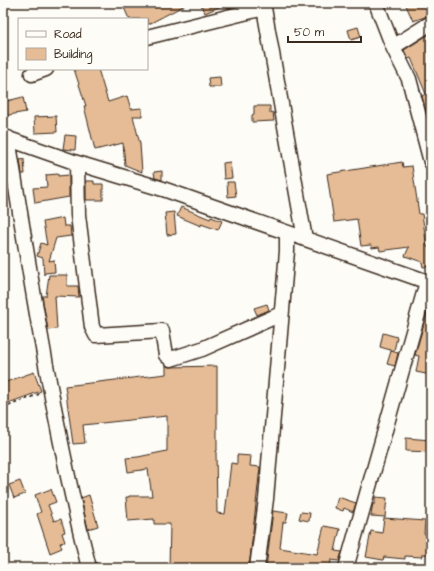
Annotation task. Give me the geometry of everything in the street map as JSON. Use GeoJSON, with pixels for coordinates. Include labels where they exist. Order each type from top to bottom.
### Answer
{"type":"FeatureCollection","features":[{"type":"Feature","properties":{"kind":"street"},"geometry":{"type":"LineString","coordinates":[[376,3],[393,47],[409,79],[431,162]]}},
{"type":"Feature","properties":{"kind":"street"},"geometry":{"type":"LineString","coordinates":[[148,37],[264,8],[305,239]]}},
{"type":"Feature","properties":{"kind":"street"},"geometry":{"type":"LineString","coordinates":[[393,47],[431,23]]}},
{"type":"Feature","properties":{"kind":"street"},"geometry":{"type":"LineString","coordinates":[[32,74],[43,70]]}},
{"type":"Feature","properties":{"kind":"street"},"geometry":{"type":"LineString","coordinates":[[89,568],[79,528],[51,390],[5,138],[77,163],[163,189],[429,282],[346,568]]}},
{"type":"Feature","properties":{"kind":"street"},"geometry":{"type":"LineString","coordinates":[[77,163],[78,215],[92,327],[96,335],[162,331],[166,355],[171,359],[182,357],[239,334],[281,314]]}},
{"type":"Feature","properties":{"kind":"street"},"geometry":{"type":"LineString","coordinates":[[257,568],[266,499],[287,251],[287,233]]}},
{"type":"Feature","properties":{"kind":"path"},"geometry":{"type":"LineString","coordinates":[[3,408],[51,390]]}},
{"type":"Feature","properties":{"kind":"building"},"geometry":{"type":"Polygon","coordinates":[[[122,3],[189,3],[148,24],[148,18],[129,18],[122,3]]]}},
{"type":"Feature","properties":{"kind":"building"},"geometry":{"type":"Polygon","coordinates":[[[200,3],[228,3],[205,13],[200,3]]]}},
{"type":"Feature","properties":{"kind":"building"},"geometry":{"type":"Polygon","coordinates":[[[405,3],[431,3],[431,15],[413,21],[405,3]]]}},
{"type":"Feature","properties":{"kind":"building"},"geometry":{"type":"Polygon","coordinates":[[[358,27],[361,37],[351,40],[348,30],[358,27]]]}},
{"type":"Feature","properties":{"kind":"building"},"geometry":{"type":"Polygon","coordinates":[[[431,33],[431,121],[427,115],[422,96],[426,94],[411,58],[408,59],[404,50],[431,33]]]}},
{"type":"Feature","properties":{"kind":"building"},"geometry":{"type":"Polygon","coordinates":[[[74,70],[98,70],[108,102],[127,96],[131,109],[142,108],[142,116],[133,116],[140,144],[142,172],[125,165],[123,143],[95,150],[84,106],[86,106],[74,70]]]}},
{"type":"Feature","properties":{"kind":"building"},"geometry":{"type":"Polygon","coordinates":[[[220,77],[221,87],[209,87],[208,78],[220,77]]]}},
{"type":"Feature","properties":{"kind":"building"},"geometry":{"type":"Polygon","coordinates":[[[23,97],[26,112],[3,116],[3,102],[23,97]]]}},
{"type":"Feature","properties":{"kind":"building"},"geometry":{"type":"Polygon","coordinates":[[[254,106],[270,106],[270,113],[273,112],[274,121],[252,122],[254,106]]]}},
{"type":"Feature","properties":{"kind":"building"},"geometry":{"type":"Polygon","coordinates":[[[56,116],[57,132],[35,133],[34,117],[56,116]]]}},
{"type":"Feature","properties":{"kind":"building"},"geometry":{"type":"Polygon","coordinates":[[[65,135],[76,136],[75,150],[63,149],[65,135]]]}},
{"type":"Feature","properties":{"kind":"building"},"geometry":{"type":"Polygon","coordinates":[[[24,159],[25,174],[22,174],[20,160],[24,159]]]}},
{"type":"Feature","properties":{"kind":"building"},"geometry":{"type":"Polygon","coordinates":[[[230,162],[232,178],[224,179],[223,163],[230,162]]]}},
{"type":"Feature","properties":{"kind":"building"},"geometry":{"type":"Polygon","coordinates":[[[402,162],[403,167],[412,166],[419,214],[422,214],[427,247],[431,247],[431,266],[423,267],[422,262],[405,256],[409,247],[380,251],[379,247],[372,248],[371,245],[361,246],[357,219],[334,222],[327,174],[402,162]]]}},
{"type":"Feature","properties":{"kind":"building"},"geometry":{"type":"Polygon","coordinates":[[[162,171],[162,180],[155,178],[154,172],[162,171]]]}},
{"type":"Feature","properties":{"kind":"building"},"geometry":{"type":"Polygon","coordinates":[[[58,174],[58,176],[69,175],[69,197],[35,203],[33,188],[47,187],[46,175],[58,174]]]}},
{"type":"Feature","properties":{"kind":"building"},"geometry":{"type":"Polygon","coordinates":[[[86,181],[94,181],[94,184],[103,184],[103,200],[86,200],[86,181]]]}},
{"type":"Feature","properties":{"kind":"building"},"geometry":{"type":"Polygon","coordinates":[[[227,182],[234,182],[236,196],[228,197],[227,182]]]}},
{"type":"Feature","properties":{"kind":"building"},"geometry":{"type":"Polygon","coordinates":[[[181,207],[210,219],[211,217],[222,221],[218,230],[201,224],[201,226],[177,216],[181,207]]]}},
{"type":"Feature","properties":{"kind":"building"},"geometry":{"type":"Polygon","coordinates":[[[174,212],[176,234],[167,235],[165,213],[174,212]]]}},
{"type":"Feature","properties":{"kind":"building"},"geometry":{"type":"Polygon","coordinates":[[[63,218],[64,226],[70,226],[71,236],[56,238],[49,261],[54,260],[55,272],[45,273],[44,275],[43,258],[37,256],[41,243],[47,245],[43,222],[63,218]]]}},
{"type":"Feature","properties":{"kind":"building"},"geometry":{"type":"Polygon","coordinates":[[[49,275],[67,275],[67,286],[78,286],[79,297],[55,296],[57,329],[48,330],[42,296],[46,296],[49,275]]]}},
{"type":"Feature","properties":{"kind":"building"},"geometry":{"type":"Polygon","coordinates":[[[431,299],[431,375],[416,372],[419,356],[415,355],[431,299]]]}},
{"type":"Feature","properties":{"kind":"building"},"geometry":{"type":"Polygon","coordinates":[[[267,304],[269,310],[257,315],[254,308],[267,304]]]}},
{"type":"Feature","properties":{"kind":"building"},"geometry":{"type":"Polygon","coordinates":[[[383,333],[397,337],[394,351],[380,347],[383,333]]]}},
{"type":"Feature","properties":{"kind":"building"},"geometry":{"type":"Polygon","coordinates":[[[391,351],[398,353],[395,366],[387,364],[391,351]]]}},
{"type":"Feature","properties":{"kind":"building"},"geometry":{"type":"Polygon","coordinates":[[[166,366],[217,366],[217,513],[225,514],[231,463],[237,464],[237,455],[251,456],[250,466],[260,467],[249,568],[169,568],[170,524],[154,524],[154,519],[128,521],[126,497],[152,496],[148,469],[128,472],[126,458],[167,451],[167,416],[83,425],[85,443],[73,444],[65,386],[166,374],[166,366]]]}},
{"type":"Feature","properties":{"kind":"building"},"geometry":{"type":"Polygon","coordinates":[[[34,372],[41,391],[3,405],[3,383],[34,372]]]}},
{"type":"Feature","properties":{"kind":"building"},"geometry":{"type":"Polygon","coordinates":[[[406,438],[431,440],[431,452],[406,451],[406,438]]]}},
{"type":"Feature","properties":{"kind":"building"},"geometry":{"type":"Polygon","coordinates":[[[20,481],[25,494],[14,498],[9,485],[20,481]]]}},
{"type":"Feature","properties":{"kind":"building"},"geometry":{"type":"Polygon","coordinates":[[[51,489],[56,502],[48,505],[54,521],[61,519],[65,532],[62,533],[65,542],[60,543],[62,548],[50,553],[37,514],[41,512],[35,495],[51,489]]]}},
{"type":"Feature","properties":{"kind":"building"},"geometry":{"type":"Polygon","coordinates":[[[89,495],[98,526],[88,529],[81,498],[89,495]]]}},
{"type":"Feature","properties":{"kind":"building"},"geometry":{"type":"Polygon","coordinates":[[[338,497],[356,503],[353,512],[344,508],[343,511],[335,508],[338,497]]]}},
{"type":"Feature","properties":{"kind":"building"},"geometry":{"type":"Polygon","coordinates":[[[375,497],[387,498],[385,517],[371,516],[373,504],[375,504],[375,497]]]}},
{"type":"Feature","properties":{"kind":"building"},"geometry":{"type":"Polygon","coordinates":[[[273,511],[288,513],[286,522],[283,522],[280,548],[317,554],[324,526],[340,529],[335,551],[342,552],[339,561],[331,560],[330,568],[266,568],[273,511]]]}},
{"type":"Feature","properties":{"kind":"building"},"geometry":{"type":"Polygon","coordinates":[[[301,512],[310,513],[309,521],[299,519],[301,512]]]}},
{"type":"Feature","properties":{"kind":"building"},"geometry":{"type":"Polygon","coordinates":[[[384,518],[425,521],[424,534],[431,534],[431,554],[422,554],[422,557],[405,556],[405,559],[384,557],[383,560],[366,557],[371,531],[382,533],[384,518]]]}}]}
